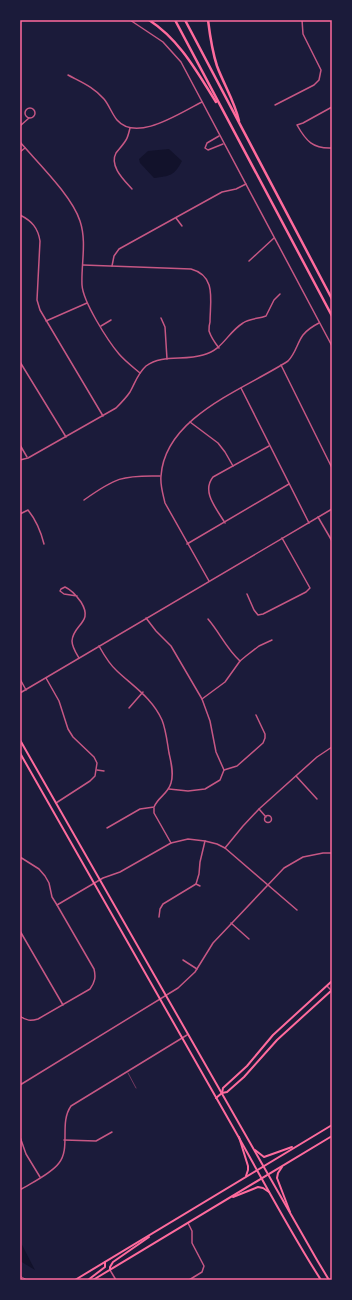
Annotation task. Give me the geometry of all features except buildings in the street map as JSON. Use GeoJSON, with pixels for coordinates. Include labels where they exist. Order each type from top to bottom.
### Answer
{"type":"FeatureCollection","features":[{"type":"Feature","properties":{"kind":"highway"},"geometry":{"type":"LineString","coordinates":[[149,20],[165,32],[190,60],[227,120]]}},
{"type":"Feature","properties":{"kind":"highway"},"geometry":{"type":"LineString","coordinates":[[175,20],[332,316]]}},
{"type":"Feature","properties":{"kind":"highway"},"geometry":{"type":"LineString","coordinates":[[185,20],[332,299]]}},
{"type":"Feature","properties":{"kind":"highway"},"geometry":{"type":"LineString","coordinates":[[208,20],[213,51],[218,67],[237,112],[240,126]]}},
{"type":"Feature","properties":{"kind":"main road"},"geometry":{"type":"LineString","coordinates":[[20,740],[165,997],[329,1280]]}},
{"type":"Feature","properties":{"kind":"main road"},"geometry":{"type":"LineString","coordinates":[[20,753],[261,1178],[321,1280]]}},
{"type":"Feature","properties":{"kind":"main road"},"geometry":{"type":"LineString","coordinates":[[222,1093],[223,1088],[247,1066],[273,1035],[332,981]]}},
{"type":"Feature","properties":{"kind":"main road"},"geometry":{"type":"LineString","coordinates":[[216,1098],[222,1093],[227,1092],[240,1081],[282,1035],[332,990]]}},
{"type":"Feature","properties":{"kind":"main road"},"geometry":{"type":"LineString","coordinates":[[75,1280],[332,1125]]}},
{"type":"Feature","properties":{"kind":"main road"},"geometry":{"type":"LineString","coordinates":[[93,1280],[332,1136]]}},
{"type":"Feature","properties":{"kind":"main road"},"geometry":{"type":"LineString","coordinates":[[239,1137],[248,1166],[248,1172],[245,1177]]}},
{"type":"Feature","properties":{"kind":"main road"},"geometry":{"type":"LineString","coordinates":[[255,1150],[263,1157],[266,1157],[299,1144]]}},
{"type":"Feature","properties":{"kind":"main road"},"geometry":{"type":"LineString","coordinates":[[284,1165],[279,1171],[277,1178],[290,1212]]}},
{"type":"Feature","properties":{"kind":"main road"},"geometry":{"type":"LineString","coordinates":[[228,1198],[258,1188],[263,1188],[269,1192]]}},
{"type":"Feature","properties":{"kind":"main road"},"geometry":{"type":"LineString","coordinates":[[110,1270],[113,1262],[160,1229]]}},
{"type":"Feature","properties":{"kind":"main road"},"geometry":{"type":"LineString","coordinates":[[88,1280],[105,1267],[105,1262]]}},
{"type":"Feature","properties":{"kind":"street"},"geometry":{"type":"LineString","coordinates":[[130,20],[152,33],[173,51],[181,62],[223,144],[246,184],[332,346]]}},
{"type":"Feature","properties":{"kind":"street"},"geometry":{"type":"LineString","coordinates":[[275,105],[314,85],[319,80],[321,74],[320,66],[303,34],[302,20]]}},
{"type":"Feature","properties":{"kind":"street"},"geometry":{"type":"LineString","coordinates":[[68,75],[96,91],[104,100],[117,120],[130,128],[139,129],[166,120],[202,102]]}},
{"type":"Feature","properties":{"kind":"street"},"geometry":{"type":"LineString","coordinates":[[332,107],[297,125],[305,138],[315,146],[332,148]]}},
{"type":"Feature","properties":{"kind":"street"},"geometry":{"type":"LineString","coordinates":[[20,126],[29,118],[34,116],[34,110],[31,108],[25,112],[29,118]]}},
{"type":"Feature","properties":{"kind":"street"},"geometry":{"type":"LineString","coordinates":[[130,128],[126,140],[115,155],[114,162],[124,180],[132,189]]}},
{"type":"Feature","properties":{"kind":"street"},"geometry":{"type":"LineString","coordinates":[[219,136],[206,143],[205,148],[210,150],[223,144]]}},
{"type":"Feature","properties":{"kind":"street"},"geometry":{"type":"LineString","coordinates":[[20,142],[76,210],[83,233],[82,287],[87,303],[119,354],[140,373]]}},
{"type":"Feature","properties":{"kind":"street"},"geometry":{"type":"LineString","coordinates":[[20,152],[25,148]]}},
{"type":"Feature","properties":{"kind":"street"},"geometry":{"type":"LineString","coordinates":[[112,266],[114,256],[119,249],[222,192],[236,189],[246,184]]}},
{"type":"Feature","properties":{"kind":"street"},"geometry":{"type":"LineString","coordinates":[[20,215],[28,219],[35,226],[40,241],[37,300],[40,310],[103,416]]}},
{"type":"Feature","properties":{"kind":"street"},"geometry":{"type":"LineString","coordinates":[[176,218],[182,226]]}},
{"type":"Feature","properties":{"kind":"street"},"geometry":{"type":"LineString","coordinates":[[249,261],[274,238]]}},
{"type":"Feature","properties":{"kind":"street"},"geometry":{"type":"LineString","coordinates":[[83,265],[191,269],[198,271],[204,275],[210,288],[209,331],[219,348]]}},
{"type":"Feature","properties":{"kind":"street"},"geometry":{"type":"LineString","coordinates":[[20,460],[28,458],[116,408],[124,401],[140,373],[152,362],[201,356],[219,348],[242,324],[250,320],[266,316],[274,300],[280,294]]}},
{"type":"Feature","properties":{"kind":"street"},"geometry":{"type":"LineString","coordinates":[[46,321],[87,303]]}},
{"type":"Feature","properties":{"kind":"street"},"geometry":{"type":"LineString","coordinates":[[161,318],[165,326],[167,359]]}},
{"type":"Feature","properties":{"kind":"street"},"geometry":{"type":"LineString","coordinates":[[101,326],[111,320]]}},
{"type":"Feature","properties":{"kind":"street"},"geometry":{"type":"LineString","coordinates":[[209,581],[165,503],[161,490],[161,476],[163,463],[168,451],[190,422],[210,406],[281,365],[292,356],[305,333],[319,323]]}},
{"type":"Feature","properties":{"kind":"street"},"geometry":{"type":"LineString","coordinates":[[20,362],[66,437]]}},
{"type":"Feature","properties":{"kind":"street"},"geometry":{"type":"LineString","coordinates":[[281,365],[332,468]]}},
{"type":"Feature","properties":{"kind":"street"},"geometry":{"type":"LineString","coordinates":[[241,388],[309,523]]}},
{"type":"Feature","properties":{"kind":"street"},"geometry":{"type":"LineString","coordinates":[[190,422],[218,443],[233,466]]}},
{"type":"Feature","properties":{"kind":"street"},"geometry":{"type":"LineString","coordinates":[[20,445],[28,458]]}},
{"type":"Feature","properties":{"kind":"street"},"geometry":{"type":"LineString","coordinates":[[225,523],[209,495],[208,486],[213,477],[269,446]]}},
{"type":"Feature","properties":{"kind":"street"},"geometry":{"type":"LineString","coordinates":[[84,500],[104,485],[118,478],[136,475],[161,476]]}},
{"type":"Feature","properties":{"kind":"street"},"geometry":{"type":"LineString","coordinates":[[187,544],[289,484]]}},
{"type":"Feature","properties":{"kind":"street"},"geometry":{"type":"LineString","coordinates":[[20,514],[28,510],[30,512],[39,529],[44,544]]}},
{"type":"Feature","properties":{"kind":"street"},"geometry":{"type":"LineString","coordinates":[[20,693],[332,510]]}},
{"type":"Feature","properties":{"kind":"street"},"geometry":{"type":"LineString","coordinates":[[318,517],[332,541]]}},
{"type":"Feature","properties":{"kind":"street"},"geometry":{"type":"LineString","coordinates":[[247,594],[254,610],[258,615],[263,614],[306,592],[310,588],[282,538]]}},
{"type":"Feature","properties":{"kind":"street"},"geometry":{"type":"LineString","coordinates":[[77,596],[64,594],[60,591],[65,587],[73,591],[77,596],[83,606],[86,613],[84,620],[72,640],[73,647],[79,658]]}},
{"type":"Feature","properties":{"kind":"street"},"geometry":{"type":"LineString","coordinates":[[146,618],[156,631],[172,646],[202,699],[210,721],[216,752],[224,770],[220,780],[205,788],[188,791],[169,789]]}},
{"type":"Feature","properties":{"kind":"street"},"geometry":{"type":"LineString","coordinates":[[208,619],[216,628],[230,652],[240,661]]}},
{"type":"Feature","properties":{"kind":"street"},"geometry":{"type":"LineString","coordinates":[[202,699],[225,682],[240,661],[259,646],[272,640]]}},
{"type":"Feature","properties":{"kind":"street"},"geometry":{"type":"LineString","coordinates":[[99,646],[116,670],[143,692],[157,710],[166,730],[172,781],[169,789],[154,807],[156,816],[172,843]]}},
{"type":"Feature","properties":{"kind":"street"},"geometry":{"type":"LineString","coordinates":[[46,678],[59,700],[68,729],[73,737],[94,757],[97,763],[95,776],[90,781],[56,803]]}},
{"type":"Feature","properties":{"kind":"street"},"geometry":{"type":"LineString","coordinates":[[20,679],[26,690]]}},
{"type":"Feature","properties":{"kind":"street"},"geometry":{"type":"LineString","coordinates":[[129,708],[143,692]]}},
{"type":"Feature","properties":{"kind":"street"},"geometry":{"type":"LineString","coordinates":[[224,770],[237,766],[263,743],[265,734],[256,715]]}},
{"type":"Feature","properties":{"kind":"street"},"geometry":{"type":"LineString","coordinates":[[225,848],[259,809],[321,754],[332,747]]}},
{"type":"Feature","properties":{"kind":"street"},"geometry":{"type":"LineString","coordinates":[[97,770],[104,771]]}},
{"type":"Feature","properties":{"kind":"street"},"geometry":{"type":"LineString","coordinates":[[296,776],[317,799]]}},
{"type":"Feature","properties":{"kind":"street"},"geometry":{"type":"LineString","coordinates":[[107,828],[140,809],[154,807]]}},
{"type":"Feature","properties":{"kind":"street"},"geometry":{"type":"LineString","coordinates":[[259,809],[266,817]]}},
{"type":"Feature","properties":{"kind":"street"},"geometry":{"type":"LineString","coordinates":[[57,905],[100,880],[120,872],[172,843],[188,839],[205,841],[225,848],[298,910]]}},
{"type":"Feature","properties":{"kind":"street"},"geometry":{"type":"LineString","coordinates":[[159,917],[160,909],[163,904],[196,884],[200,874],[200,862],[205,841]]}},
{"type":"Feature","properties":{"kind":"street"},"geometry":{"type":"LineString","coordinates":[[20,1085],[165,997],[186,982],[197,969],[213,943],[267,884],[284,868],[293,862],[314,854],[332,853]]}},
{"type":"Feature","properties":{"kind":"street"},"geometry":{"type":"LineString","coordinates":[[20,857],[39,869],[45,876],[49,883],[52,897],[94,969],[96,976],[90,989],[38,1019],[30,1021],[25,1020],[20,1016]]}},
{"type":"Feature","properties":{"kind":"street"},"geometry":{"type":"LineString","coordinates":[[196,884],[200,886]]}},
{"type":"Feature","properties":{"kind":"street"},"geometry":{"type":"LineString","coordinates":[[231,923],[249,939]]}},
{"type":"Feature","properties":{"kind":"street"},"geometry":{"type":"LineString","coordinates":[[20,930],[63,1005]]}},
{"type":"Feature","properties":{"kind":"street"},"geometry":{"type":"LineString","coordinates":[[183,960],[197,969]]}},
{"type":"Feature","properties":{"kind":"street"},"geometry":{"type":"LineString","coordinates":[[327,986],[332,990]]}},
{"type":"Feature","properties":{"kind":"street"},"geometry":{"type":"LineString","coordinates":[[20,1190],[54,1168],[60,1162],[64,1154],[65,1118],[71,1106],[187,1035]]}},
{"type":"Feature","properties":{"kind":"street"},"geometry":{"type":"LineString","coordinates":[[64,1140],[96,1141],[112,1132]]}},
{"type":"Feature","properties":{"kind":"street"},"geometry":{"type":"LineString","coordinates":[[20,1137],[26,1154],[40,1177]]}},
{"type":"Feature","properties":{"kind":"street"},"geometry":{"type":"LineString","coordinates":[[188,1223],[192,1231],[192,1243],[204,1266],[202,1272],[189,1280]]}},
{"type":"Feature","properties":{"kind":"street"},"geometry":{"type":"LineString","coordinates":[[110,1270],[116,1280]]}},
{"type":"Feature","properties":{"kind":"lane"},"geometry":{"type":"LineString","coordinates":[[127,1072],[136,1088]]}},
{"type":"Feature","properties":{"kind":"shaded area"},"geometry":{"type":"Polygon","coordinates":[[[169,149],[182,161],[176,170],[171,174],[164,177],[154,178],[140,163],[139,159],[148,151],[169,149]]]}},
{"type":"Feature","properties":{"kind":"shaded area"},"geometry":{"type":"Polygon","coordinates":[[[20,1241],[35,1270],[20,1261],[20,1241]]]}},
{"type":"Feature","properties":{"kind":"railway"},"geometry":{"type":"LineString","coordinates":[[20,1276],[27,1280]]}}]}
